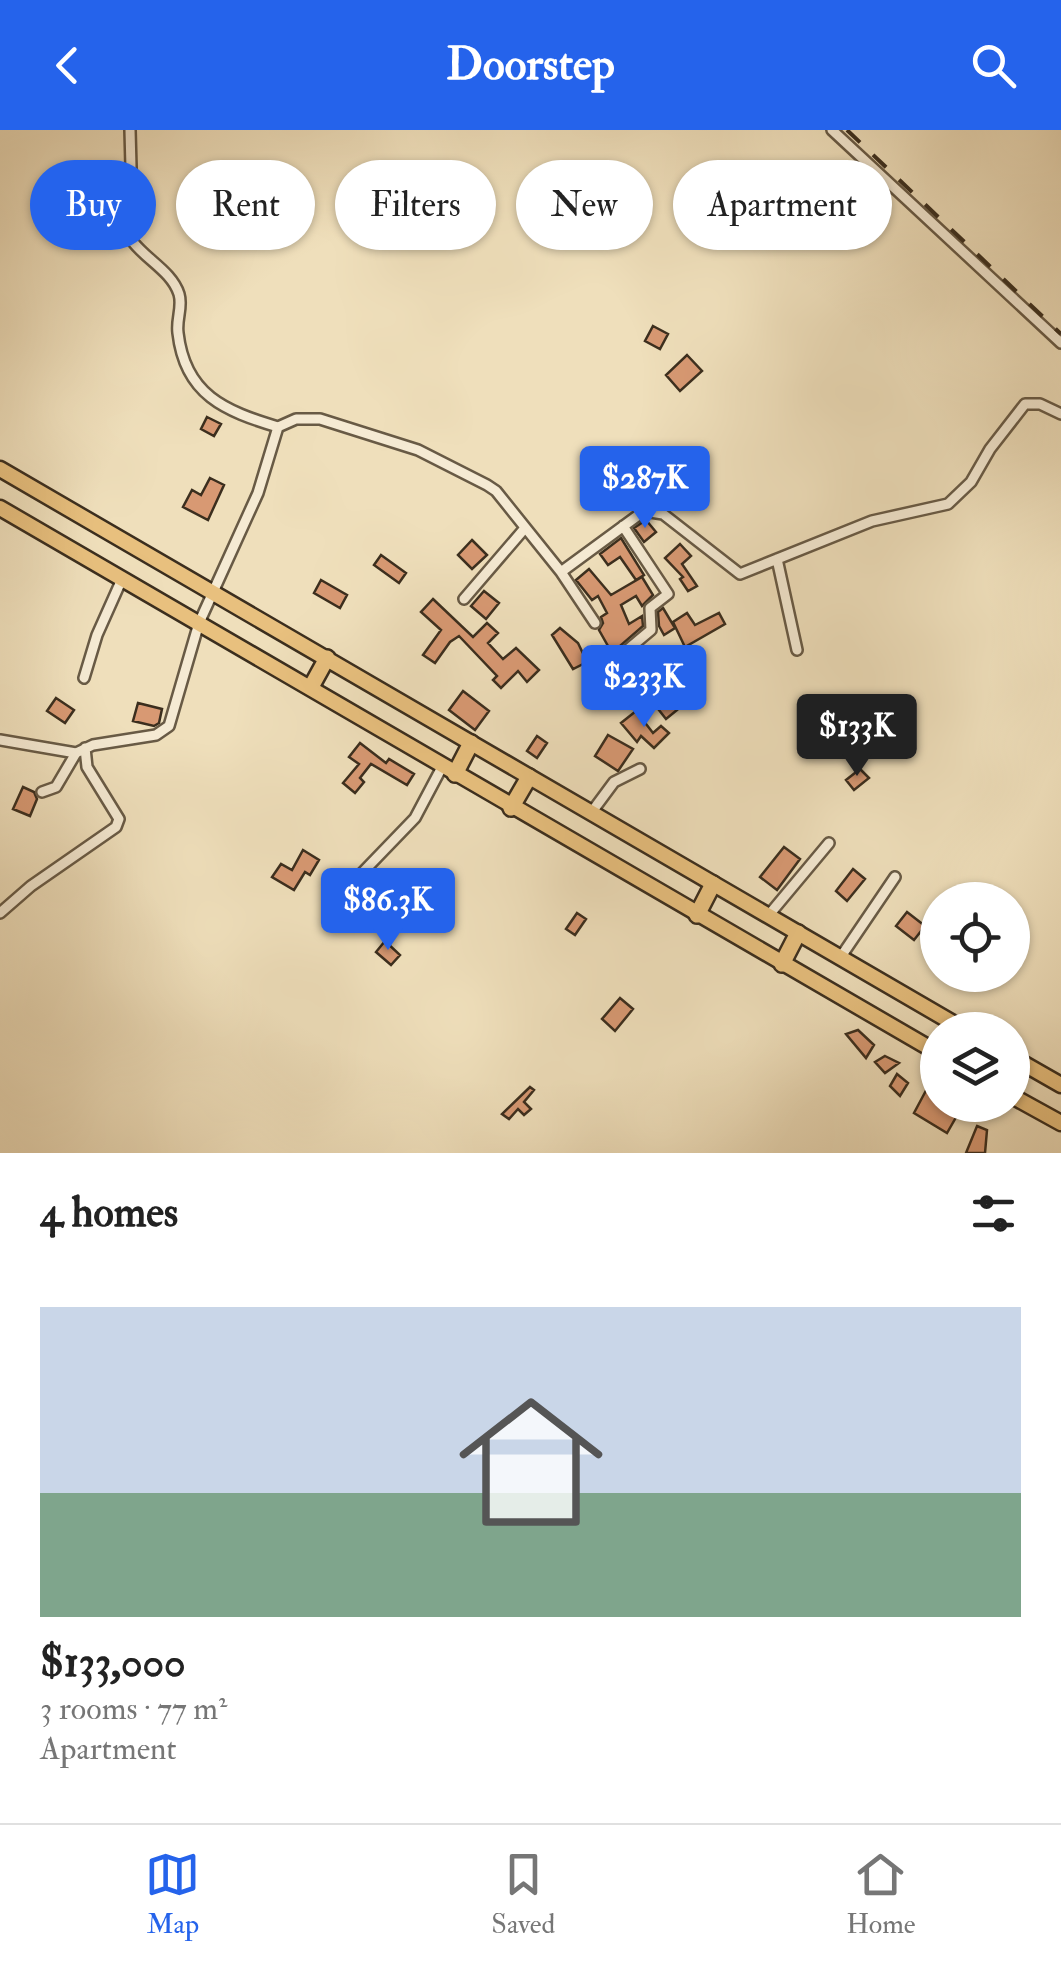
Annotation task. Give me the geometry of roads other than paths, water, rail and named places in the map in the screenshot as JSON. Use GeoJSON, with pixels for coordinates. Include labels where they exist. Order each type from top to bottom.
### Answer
{"type":"FeatureCollection","features":[{"type":"Feature","properties":{"kind":"highway"},"geometry":{"type":"LineString","coordinates":[[311,687],[327,658]]}},
{"type":"Feature","properties":{"kind":"highway"},"geometry":{"type":"LineString","coordinates":[[448,771],[471,743]]}},
{"type":"Feature","properties":{"kind":"highway"},"geometry":{"type":"LineString","coordinates":[[511,808],[529,777]]}},
{"type":"Feature","properties":{"kind":"highway"},"geometry":{"type":"LineString","coordinates":[[698,915],[712,884]]}},
{"type":"Feature","properties":{"kind":"highway"},"geometry":{"type":"LineString","coordinates":[[782,964],[798,933]]}},
{"type":"Feature","properties":{"kind":"main road"},"geometry":{"type":"LineString","coordinates":[[0,469],[934,1012]]}},
{"type":"Feature","properties":{"kind":"main road"},"geometry":{"type":"LineString","coordinates":[[0,508],[920,1043]]}},
{"type":"Feature","properties":{"kind":"main road"},"geometry":{"type":"LineString","coordinates":[[1030,1068],[1061,1086]]}},
{"type":"Feature","properties":{"kind":"main road"},"geometry":{"type":"LineString","coordinates":[[1030,1106],[1061,1123]]}},
{"type":"Feature","properties":{"kind":"street"},"geometry":{"type":"LineString","coordinates":[[130,130],[133,242],[174,284],[181,298],[178,336],[198,387],[216,404],[278,427],[308,417],[418,450],[496,491],[561,572],[595,623]]}},
{"type":"Feature","properties":{"kind":"street"},"geometry":{"type":"LineString","coordinates":[[832,130],[1061,342]]}},
{"type":"Feature","properties":{"kind":"street"},"geometry":{"type":"LineString","coordinates":[[561,572],[644,512],[663,514],[737,573],[872,521],[948,504],[971,482],[1025,404],[1040,404],[1061,414]]}},
{"type":"Feature","properties":{"kind":"street"},"geometry":{"type":"LineString","coordinates":[[0,740],[81,750],[156,735],[170,726],[199,622],[258,492],[278,427]]}},
{"type":"Feature","properties":{"kind":"street"},"geometry":{"type":"LineString","coordinates":[[624,526],[668,594],[650,608],[651,630],[626,651],[624,664]]}},
{"type":"Feature","properties":{"kind":"street"},"geometry":{"type":"LineString","coordinates":[[464,600],[524,528]]}},
{"type":"Feature","properties":{"kind":"street"},"geometry":{"type":"LineString","coordinates":[[776,559],[797,650]]}},
{"type":"Feature","properties":{"kind":"street"},"geometry":{"type":"LineString","coordinates":[[84,678],[97,635],[122,580]]}},
{"type":"Feature","properties":{"kind":"street"},"geometry":{"type":"LineString","coordinates":[[42,792],[60,782],[81,750]]}},
{"type":"Feature","properties":{"kind":"street"},"geometry":{"type":"LineString","coordinates":[[0,913],[31,886],[116,828],[119,819],[81,750]]}},
{"type":"Feature","properties":{"kind":"street"},"geometry":{"type":"LineString","coordinates":[[591,813],[614,782],[640,769]]}},
{"type":"Feature","properties":{"kind":"street"},"geometry":{"type":"LineString","coordinates":[[362,873],[415,818],[448,771]]}},
{"type":"Feature","properties":{"kind":"street"},"geometry":{"type":"LineString","coordinates":[[768,916],[829,843]]}},
{"type":"Feature","properties":{"kind":"street"},"geometry":{"type":"LineString","coordinates":[[840,958],[895,877]]}},
{"type":"Feature","properties":{"kind":"railway"},"geometry":{"type":"LineString","coordinates":[[847,130],[1061,334]]}}]}
